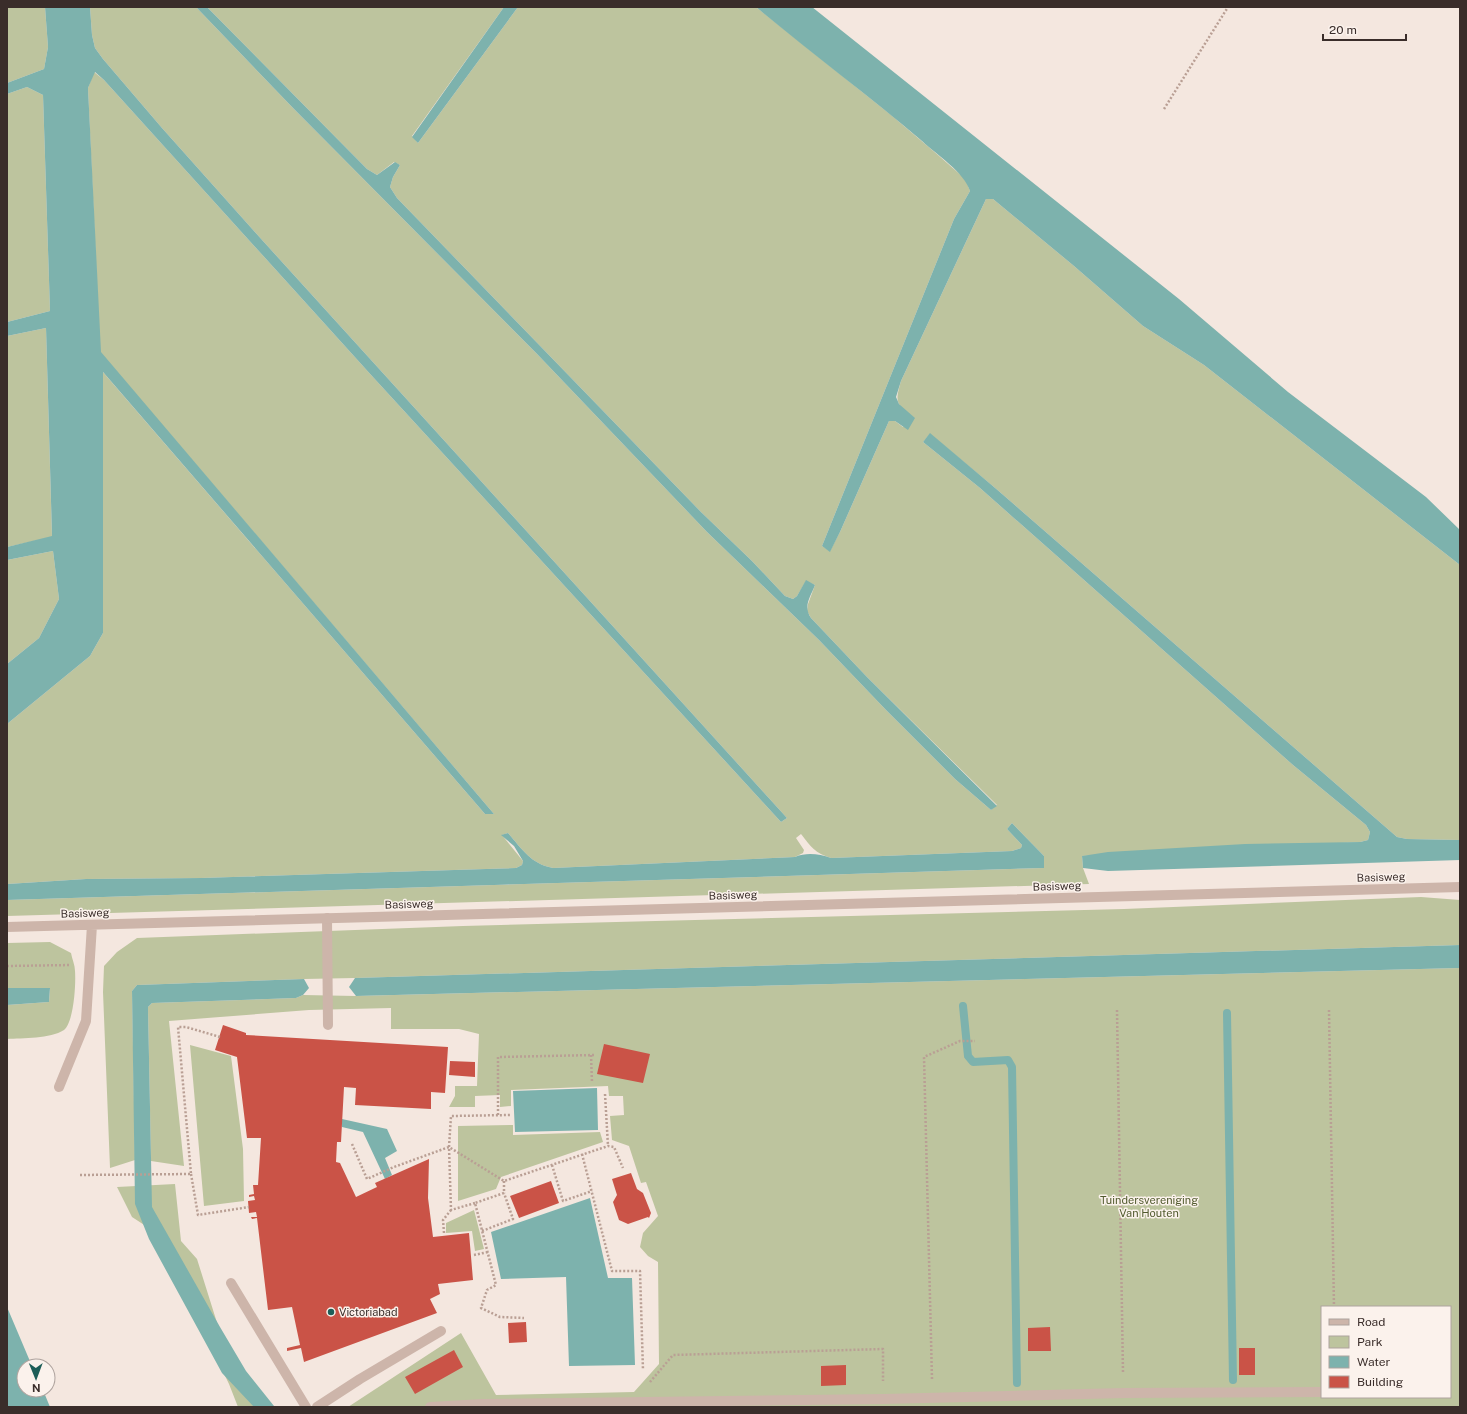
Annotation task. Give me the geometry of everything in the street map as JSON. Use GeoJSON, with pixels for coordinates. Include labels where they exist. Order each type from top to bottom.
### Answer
{"type":"FeatureCollection","features":[{"type":"Feature","properties":{"kind":"street","name":"Basisweg"},"geometry":{"type":"LineString","coordinates":[[7,927],[1460,887]]}},
{"type":"Feature","properties":{"kind":"street"},"geometry":{"type":"LineString","coordinates":[[327,918],[328,1025]]}},
{"type":"Feature","properties":{"kind":"street"},"geometry":{"type":"LineString","coordinates":[[59,1087],[86,1022],[92,925]]}},
{"type":"Feature","properties":{"kind":"street"},"geometry":{"type":"LineString","coordinates":[[231,1283],[306,1407]]}},
{"type":"Feature","properties":{"kind":"street"},"geometry":{"type":"LineString","coordinates":[[317,1407],[360,1379],[441,1331]]}},
{"type":"Feature","properties":{"kind":"street"},"geometry":{"type":"LineString","coordinates":[[430,1407],[483,1404],[883,1399],[1124,1393],[1321,1392]]}},
{"type":"Feature","properties":{"kind":"path"},"geometry":{"type":"LineString","coordinates":[[1164,109],[1228,7]]}},
{"type":"Feature","properties":{"kind":"path"},"geometry":{"type":"LineString","coordinates":[[7,966],[89,964]]}},
{"type":"Feature","properties":{"kind":"path"},"geometry":{"type":"LineString","coordinates":[[1118,1010],[1124,1393]]}},
{"type":"Feature","properties":{"kind":"path"},"geometry":{"type":"LineString","coordinates":[[1329,1010],[1334,1306]]}},
{"type":"Feature","properties":{"kind":"path"},"geometry":{"type":"LineString","coordinates":[[220,1037],[186,1027],[178,1027],[191,1174],[198,1215],[249,1208]]}},
{"type":"Feature","properties":{"kind":"path"},"geometry":{"type":"LineString","coordinates":[[932,1398],[924,1057],[960,1041],[975,1041]]}},
{"type":"Feature","properties":{"kind":"path"},"geometry":{"type":"LineString","coordinates":[[591,1055],[592,1082]]}},
{"type":"Feature","properties":{"kind":"path"},"geometry":{"type":"LineString","coordinates":[[498,1115],[498,1057],[595,1055]]}},
{"type":"Feature","properties":{"kind":"path"},"geometry":{"type":"LineString","coordinates":[[605,1094],[608,1146]]}},
{"type":"Feature","properties":{"kind":"path"},"geometry":{"type":"LineString","coordinates":[[451,1210],[449,1147],[451,1116],[510,1115]]}},
{"type":"Feature","properties":{"kind":"path"},"geometry":{"type":"LineString","coordinates":[[352,1144],[367,1179],[394,1167],[449,1147]]}},
{"type":"Feature","properties":{"kind":"path"},"geometry":{"type":"LineString","coordinates":[[504,1181],[608,1146],[614,1147],[623,1168]]}},
{"type":"Feature","properties":{"kind":"path"},"geometry":{"type":"LineString","coordinates":[[449,1147],[504,1181]]}},
{"type":"Feature","properties":{"kind":"path"},"geometry":{"type":"LineString","coordinates":[[582,1154],[612,1272],[640,1271],[643,1370]]}},
{"type":"Feature","properties":{"kind":"path"},"geometry":{"type":"LineString","coordinates":[[552,1165],[563,1201],[592,1191]]}},
{"type":"Feature","properties":{"kind":"path"},"geometry":{"type":"LineString","coordinates":[[80,1175],[191,1174]]}},
{"type":"Feature","properties":{"kind":"path"},"geometry":{"type":"LineString","coordinates":[[482,1231],[513,1219],[504,1193],[504,1181]]}},
{"type":"Feature","properties":{"kind":"path"},"geometry":{"type":"LineString","coordinates":[[444,1233],[443,1220],[451,1210],[504,1193]]}},
{"type":"Feature","properties":{"kind":"path"},"geometry":{"type":"LineString","coordinates":[[475,1203],[496,1285],[487,1290],[482,1308],[500,1317],[524,1318]]}},
{"type":"Feature","properties":{"kind":"path"},"geometry":{"type":"LineString","coordinates":[[474,1255],[488,1252]]}},
{"type":"Feature","properties":{"kind":"path"},"geometry":{"type":"LineString","coordinates":[[634,1402],[673,1355],[882,1349],[883,1399]]}},
{"type":"Feature","properties":{"kind":"green space"},"geometry":{"type":"Polygon","coordinates":[[[7,7],[45,7],[48,47],[44,69],[7,83],[7,7]]]}},
{"type":"Feature","properties":{"kind":"green space"},"geometry":{"type":"Polygon","coordinates":[[[90,7],[196,7],[293,108],[538,355],[707,532],[819,640],[955,779],[991,810],[997,805],[867,677],[811,618],[807,611],[815,585],[806,581],[797,596],[793,599],[785,596],[752,561],[701,512],[397,198],[390,187],[393,177],[400,165],[394,162],[377,175],[367,169],[207,7],[504,7],[412,136],[418,143],[518,7],[756,7],[891,115],[938,155],[963,177],[970,191],[954,219],[822,546],[830,551],[840,532],[889,421],[895,421],[903,427],[914,418],[898,403],[901,381],[986,199],[993,199],[1074,266],[1143,326],[1204,365],[1460,565],[1460,840],[1407,839],[1397,837],[994,487],[930,434],[923,442],[980,488],[1293,765],[1366,825],[1370,832],[1368,840],[1360,842],[1082,856],[1083,868],[1089,884],[7,916],[7,900],[1044,868],[1044,856],[1012,823],[1007,829],[1022,845],[1021,848],[1012,851],[831,858],[814,849],[801,834],[796,838],[804,850],[803,853],[795,857],[553,868],[545,866],[533,859],[508,833],[502,835],[523,861],[522,865],[516,868],[201,878],[86,879],[7,884],[7,724],[90,656],[103,633],[102,371],[485,814],[494,814],[100,352],[88,88],[94,72],[104,80],[372,376],[781,822],[787,818],[162,128],[95,48],[92,35],[90,7]]]}},
{"type":"Feature","properties":{"kind":"green space"},"geometry":{"type":"Polygon","coordinates":[[[27,87],[43,95],[50,311],[7,322],[7,94],[27,87]]]}},
{"type":"Feature","properties":{"kind":"green space"},"geometry":{"type":"Polygon","coordinates":[[[46,328],[52,537],[7,547],[7,336],[46,328]]]}},
{"type":"Feature","properties":{"kind":"green space"},"geometry":{"type":"Polygon","coordinates":[[[53,551],[59,599],[39,638],[7,664],[7,560],[53,551]]]}},
{"type":"Feature","properties":{"kind":"green space"},"geometry":{"type":"Polygon","coordinates":[[[1421,897],[1460,900],[1460,945],[137,985],[132,991],[135,1160],[110,1168],[103,992],[104,966],[117,952],[137,938],[463,926],[1124,909],[1421,897]]]}},
{"type":"Feature","properties":{"kind":"green space"},"geometry":{"type":"Polygon","coordinates":[[[50,942],[71,953],[75,966],[74,1002],[67,1026],[64,1030],[51,1035],[36,1038],[7,1039],[7,1005],[49,1002],[50,989],[7,988],[7,943],[50,942]]]}},
{"type":"Feature","properties":{"kind":"green space","name":"Tuindersvereniging Van Houten"},"geometry":{"type":"Polygon","coordinates":[[[1460,968],[1460,1407],[348,1407],[461,1333],[496,1395],[634,1392],[659,1364],[658,1262],[648,1256],[640,1247],[643,1233],[658,1216],[646,1182],[641,1183],[629,1146],[612,1140],[610,1116],[624,1115],[623,1096],[609,1096],[608,1086],[511,1090],[511,1106],[500,1107],[500,1095],[475,1096],[475,1107],[449,1107],[455,1096],[455,1086],[477,1086],[479,1034],[459,1029],[391,1029],[391,1008],[309,1010],[169,1021],[184,1166],[151,1161],[148,1007],[152,1003],[296,998],[303,995],[356,996],[1460,968]]]}},
{"type":"Feature","properties":{"kind":"green space"},"geometry":{"type":"Polygon","coordinates":[[[190,1045],[231,1056],[243,1149],[244,1201],[204,1206],[190,1045]]]}},
{"type":"Feature","properties":{"kind":"green space"},"geometry":{"type":"Polygon","coordinates":[[[513,1125],[513,1135],[600,1132],[603,1142],[501,1177],[496,1189],[458,1201],[458,1126],[513,1125]]]}},
{"type":"Feature","properties":{"kind":"green space"},"geometry":{"type":"Polygon","coordinates":[[[175,1184],[181,1241],[197,1259],[219,1329],[264,1407],[238,1407],[229,1384],[155,1232],[132,1217],[117,1187],[175,1184]]]}},
{"type":"Feature","properties":{"kind":"green space"},"geometry":{"type":"Polygon","coordinates":[[[474,1210],[484,1249],[475,1251],[472,1231],[446,1233],[446,1223],[474,1210]]]}},
{"type":"Feature","properties":{"kind":"water"},"geometry":{"type":"Polygon","coordinates":[[[45,7],[90,7],[92,35],[95,48],[162,128],[787,818],[781,822],[372,376],[104,80],[95,72],[88,88],[101,352],[494,814],[485,814],[103,372],[103,633],[90,656],[7,724],[7,664],[39,638],[59,599],[53,551],[7,560],[7,547],[52,536],[46,328],[7,336],[7,322],[50,311],[43,95],[27,87],[7,94],[7,83],[44,69],[48,47],[45,7]]]}},
{"type":"Feature","properties":{"kind":"water"},"geometry":{"type":"Polygon","coordinates":[[[196,7],[207,7],[367,169],[377,175],[395,162],[400,165],[393,177],[390,187],[397,198],[701,512],[752,561],[785,596],[793,599],[797,596],[806,580],[815,585],[807,606],[811,618],[867,677],[997,806],[991,810],[955,779],[819,640],[707,532],[538,355],[293,108],[196,7]]]}},
{"type":"Feature","properties":{"kind":"water"},"geometry":{"type":"Polygon","coordinates":[[[504,7],[518,7],[418,143],[412,137],[504,7]]]}},
{"type":"Feature","properties":{"kind":"water"},"geometry":{"type":"Polygon","coordinates":[[[756,7],[812,7],[1179,299],[1288,392],[1426,497],[1460,530],[1460,565],[1204,365],[1143,326],[1074,266],[993,199],[986,199],[901,381],[896,397],[899,404],[915,418],[908,430],[895,421],[889,421],[830,552],[822,546],[954,219],[970,191],[962,177],[949,164],[881,107],[756,7]]]}},
{"type":"Feature","properties":{"kind":"water"},"geometry":{"type":"Polygon","coordinates":[[[930,433],[1397,837],[1407,839],[1460,840],[1460,860],[1108,871],[1083,868],[1082,856],[1108,852],[1245,844],[1360,842],[1368,840],[1370,832],[1366,825],[1293,765],[980,488],[923,442],[930,433]]]}},
{"type":"Feature","properties":{"kind":"water"},"geometry":{"type":"Polygon","coordinates":[[[1012,823],[1044,856],[1044,868],[7,900],[7,884],[86,879],[201,878],[516,868],[522,865],[523,861],[514,846],[501,835],[508,833],[533,859],[545,866],[553,868],[795,857],[808,854],[831,858],[1012,851],[1021,848],[1022,845],[1007,829],[1012,823]]]}},
{"type":"Feature","properties":{"kind":"water"},"geometry":{"type":"Polygon","coordinates":[[[1460,945],[1460,968],[356,996],[349,987],[355,978],[1460,945]]]}},
{"type":"Feature","properties":{"kind":"water"},"geometry":{"type":"Polygon","coordinates":[[[304,979],[309,988],[303,995],[296,998],[152,1003],[148,1007],[152,1207],[246,1371],[274,1406],[254,1407],[222,1373],[149,1239],[135,1204],[132,991],[137,985],[304,979]]]}},
{"type":"Feature","properties":{"kind":"water"},"geometry":{"type":"Polygon","coordinates":[[[7,988],[50,988],[49,1002],[7,1005],[7,988]]]}},
{"type":"Feature","properties":{"kind":"water"},"geometry":{"type":"Polygon","coordinates":[[[597,1088],[598,1130],[515,1132],[513,1091],[597,1088]]]}},
{"type":"Feature","properties":{"kind":"water"},"geometry":{"type":"Polygon","coordinates":[[[342,1119],[387,1129],[397,1151],[385,1158],[392,1175],[385,1179],[363,1132],[342,1127],[342,1119]]]}},
{"type":"Feature","properties":{"kind":"water"},"geometry":{"type":"Polygon","coordinates":[[[590,1198],[608,1278],[632,1278],[635,1365],[569,1366],[566,1277],[501,1279],[491,1232],[590,1198]]]}},
{"type":"Feature","properties":{"kind":"water"},"geometry":{"type":"Polygon","coordinates":[[[7,1307],[29,1358],[16,1358],[16,1398],[46,1398],[50,1407],[7,1407],[7,1307]]]}},
{"type":"Feature","properties":{"kind":"building"},"geometry":{"type":"Polygon","coordinates":[[[223,1025],[246,1033],[246,1035],[448,1047],[445,1093],[431,1092],[431,1109],[355,1105],[356,1088],[344,1087],[341,1142],[337,1142],[336,1162],[340,1163],[356,1197],[377,1187],[375,1183],[429,1159],[428,1198],[433,1237],[469,1233],[473,1280],[438,1284],[440,1294],[430,1299],[437,1313],[304,1362],[301,1348],[287,1351],[287,1348],[300,1345],[292,1307],[268,1310],[257,1218],[252,1219],[251,1217],[257,1217],[256,1212],[249,1213],[248,1201],[255,1200],[254,1196],[249,1197],[249,1195],[254,1194],[253,1185],[258,1185],[261,1138],[247,1138],[237,1057],[215,1050],[223,1025]]]}},
{"type":"Feature","properties":{"kind":"building"},"geometry":{"type":"Polygon","coordinates":[[[604,1044],[650,1054],[643,1083],[597,1074],[604,1044]]]}},
{"type":"Feature","properties":{"kind":"building"},"geometry":{"type":"Polygon","coordinates":[[[450,1061],[475,1062],[475,1077],[449,1075],[450,1061]]]}},
{"type":"Feature","properties":{"kind":"building"},"geometry":{"type":"Polygon","coordinates":[[[631,1173],[637,1189],[643,1193],[651,1213],[649,1218],[648,1217],[628,1224],[619,1220],[613,1202],[617,1195],[612,1179],[631,1173]]]}},
{"type":"Feature","properties":{"kind":"building"},"geometry":{"type":"Polygon","coordinates":[[[551,1181],[559,1203],[519,1218],[510,1196],[551,1181]]]}},
{"type":"Feature","properties":{"kind":"building"},"geometry":{"type":"Polygon","coordinates":[[[526,1322],[527,1342],[509,1343],[508,1323],[526,1322]]]}},
{"type":"Feature","properties":{"kind":"building"},"geometry":{"type":"Polygon","coordinates":[[[1050,1327],[1051,1351],[1028,1351],[1028,1328],[1050,1327]]]}},
{"type":"Feature","properties":{"kind":"building"},"geometry":{"type":"Polygon","coordinates":[[[1239,1348],[1255,1348],[1255,1375],[1239,1375],[1239,1348]]]}},
{"type":"Feature","properties":{"kind":"building"},"geometry":{"type":"Polygon","coordinates":[[[454,1350],[463,1367],[415,1394],[405,1377],[454,1350]]]}},
{"type":"Feature","properties":{"kind":"building"},"geometry":{"type":"Polygon","coordinates":[[[846,1365],[846,1385],[821,1386],[821,1366],[846,1365]]]}},
{"type":"Feature","properties":{"kind":"waterway"},"geometry":{"type":"LineString","coordinates":[[963,1006],[968,1056],[973,1062],[1008,1060],[1012,1067],[1017,1383]]}},
{"type":"Feature","properties":{"kind":"waterway"},"geometry":{"type":"LineString","coordinates":[[1227,1013],[1233,1380]]}},
{"type":"Feature","properties":{"kind":"place","name":"Victoriabad"},"geometry":{"type":"Point","coordinates":[331,1312]}}]}
